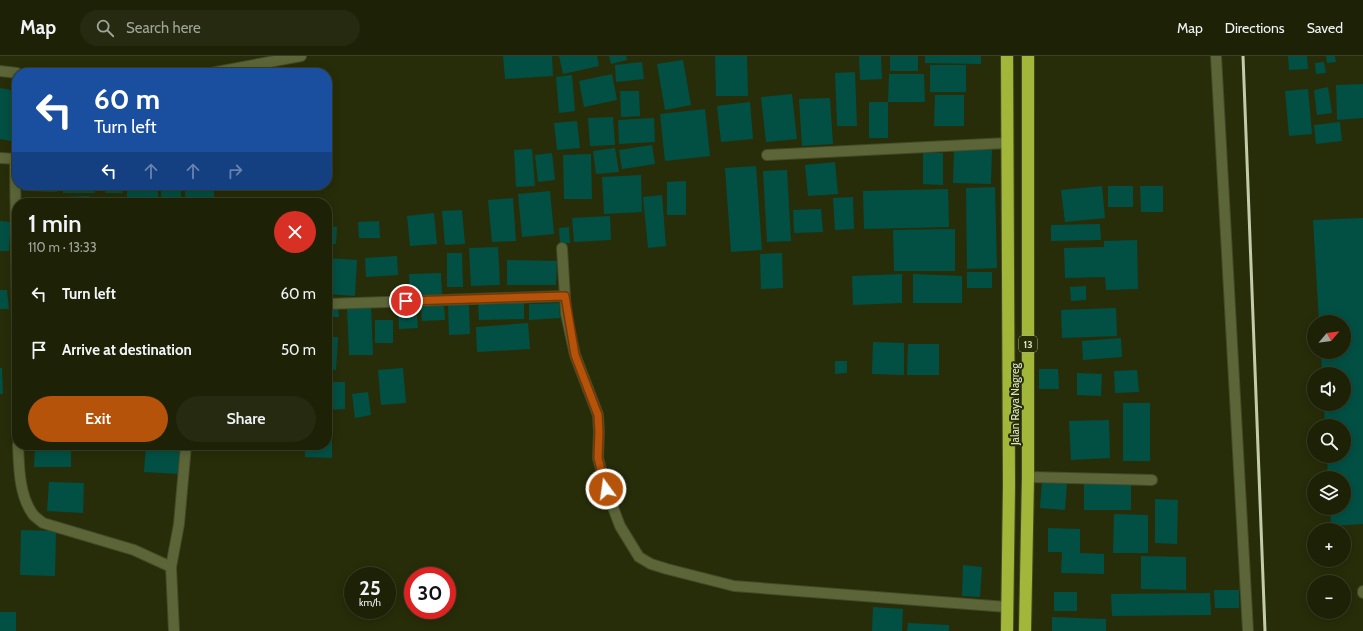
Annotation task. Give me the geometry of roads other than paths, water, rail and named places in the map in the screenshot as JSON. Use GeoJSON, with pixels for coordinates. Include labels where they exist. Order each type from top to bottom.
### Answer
{"type":"FeatureCollection","features":[{"type":"Feature","properties":{"kind":"highway","name":"Jalan Raya Nagreg"},"geometry":{"type":"LineString","coordinates":[[1007,56],[1009,486],[1007,631]]}},
{"type":"Feature","properties":{"kind":"highway","name":"Jalan Raya Nagreg"},"geometry":{"type":"LineString","coordinates":[[1025,631],[1028,476],[1028,56]]}},
{"type":"Feature","properties":{"kind":"street"},"geometry":{"type":"LineString","coordinates":[[237,68],[301,56]]}},
{"type":"Feature","properties":{"kind":"street"},"geometry":{"type":"LineString","coordinates":[[1216,56],[1248,631]]}},
{"type":"Feature","properties":{"kind":"street"},"geometry":{"type":"LineString","coordinates":[[0,71],[12,72]]}},
{"type":"Feature","properties":{"kind":"street"},"geometry":{"type":"LineString","coordinates":[[767,155],[1007,143]]}},
{"type":"Feature","properties":{"kind":"street"},"geometry":{"type":"LineString","coordinates":[[0,158],[12,159]]}},
{"type":"Feature","properties":{"kind":"street"},"geometry":{"type":"LineString","coordinates":[[562,248],[565,276],[565,296],[575,355],[598,415],[598,458],[606,489],[620,526],[639,557],[651,564],[734,586],[1007,607]]}},
{"type":"Feature","properties":{"kind":"street"},"geometry":{"type":"LineString","coordinates":[[332,304],[565,296]]}},
{"type":"Feature","properties":{"kind":"street"},"geometry":{"type":"LineString","coordinates":[[18,450],[19,466],[25,500],[32,514],[44,523],[134,550],[171,567]]}},
{"type":"Feature","properties":{"kind":"street"},"geometry":{"type":"LineString","coordinates":[[174,631],[171,567],[179,524],[186,450]]}},
{"type":"Feature","properties":{"kind":"street"},"geometry":{"type":"LineString","coordinates":[[1028,476],[1152,480]]}},
{"type":"Feature","properties":{"kind":"railway"},"geometry":{"type":"LineString","coordinates":[[1243,56],[1265,631]]}}]}
